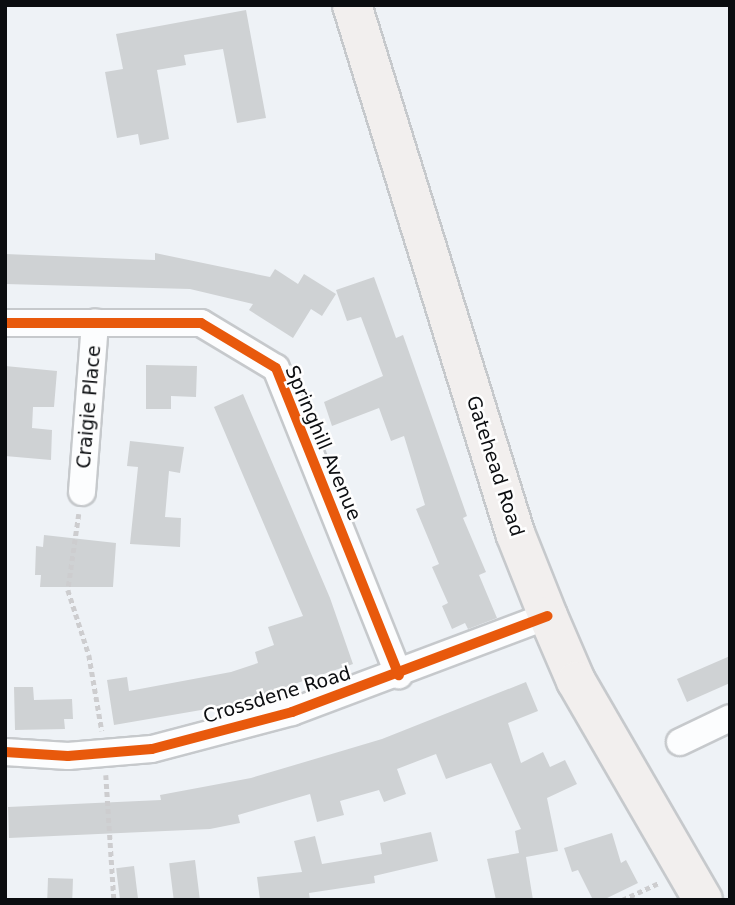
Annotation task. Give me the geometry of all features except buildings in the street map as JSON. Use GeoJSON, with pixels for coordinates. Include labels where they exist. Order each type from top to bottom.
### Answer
{"type":"FeatureCollection","features":[{"type":"Feature","properties":{"kind":"main road","name":"Gatehead Road"},"geometry":{"type":"LineString","coordinates":[[352,5],[515,533],[576,681],[695,886]]}},
{"type":"Feature","properties":{"kind":"street","name":"Craigie Place"},"geometry":{"type":"LineString","coordinates":[[82,492],[96,322]]}},
{"type":"Feature","properties":{"kind":"street","name":"Springhill Avenue"},"geometry":{"type":"LineString","coordinates":[[5,323],[201,323],[276,368],[399,675]]}},
{"type":"Feature","properties":{"kind":"street","name":"Crossdene Road"},"geometry":{"type":"LineString","coordinates":[[5,752],[106,753],[152,749],[267,719],[399,675],[548,616]]}},
{"type":"Feature","properties":{"kind":"street"},"geometry":{"type":"LineString","coordinates":[[680,742],[730,718]]}},
{"type":"Feature","properties":{"kind":"path"},"geometry":{"type":"LineString","coordinates":[[82,492],[68,590],[89,655],[106,753],[114,900]]}},
{"type":"Feature","properties":{"kind":"path"},"geometry":{"type":"LineString","coordinates":[[622,900],[695,886]]}},
{"type":"Feature","properties":{"kind":"cycle path"},"geometry":{"type":"LineString","coordinates":[[5,323],[201,323],[276,368],[399,675]]}},
{"type":"Feature","properties":{"kind":"cycle path"},"geometry":{"type":"LineString","coordinates":[[5,752],[68,756],[152,749],[292,712],[548,616]]}}]}
